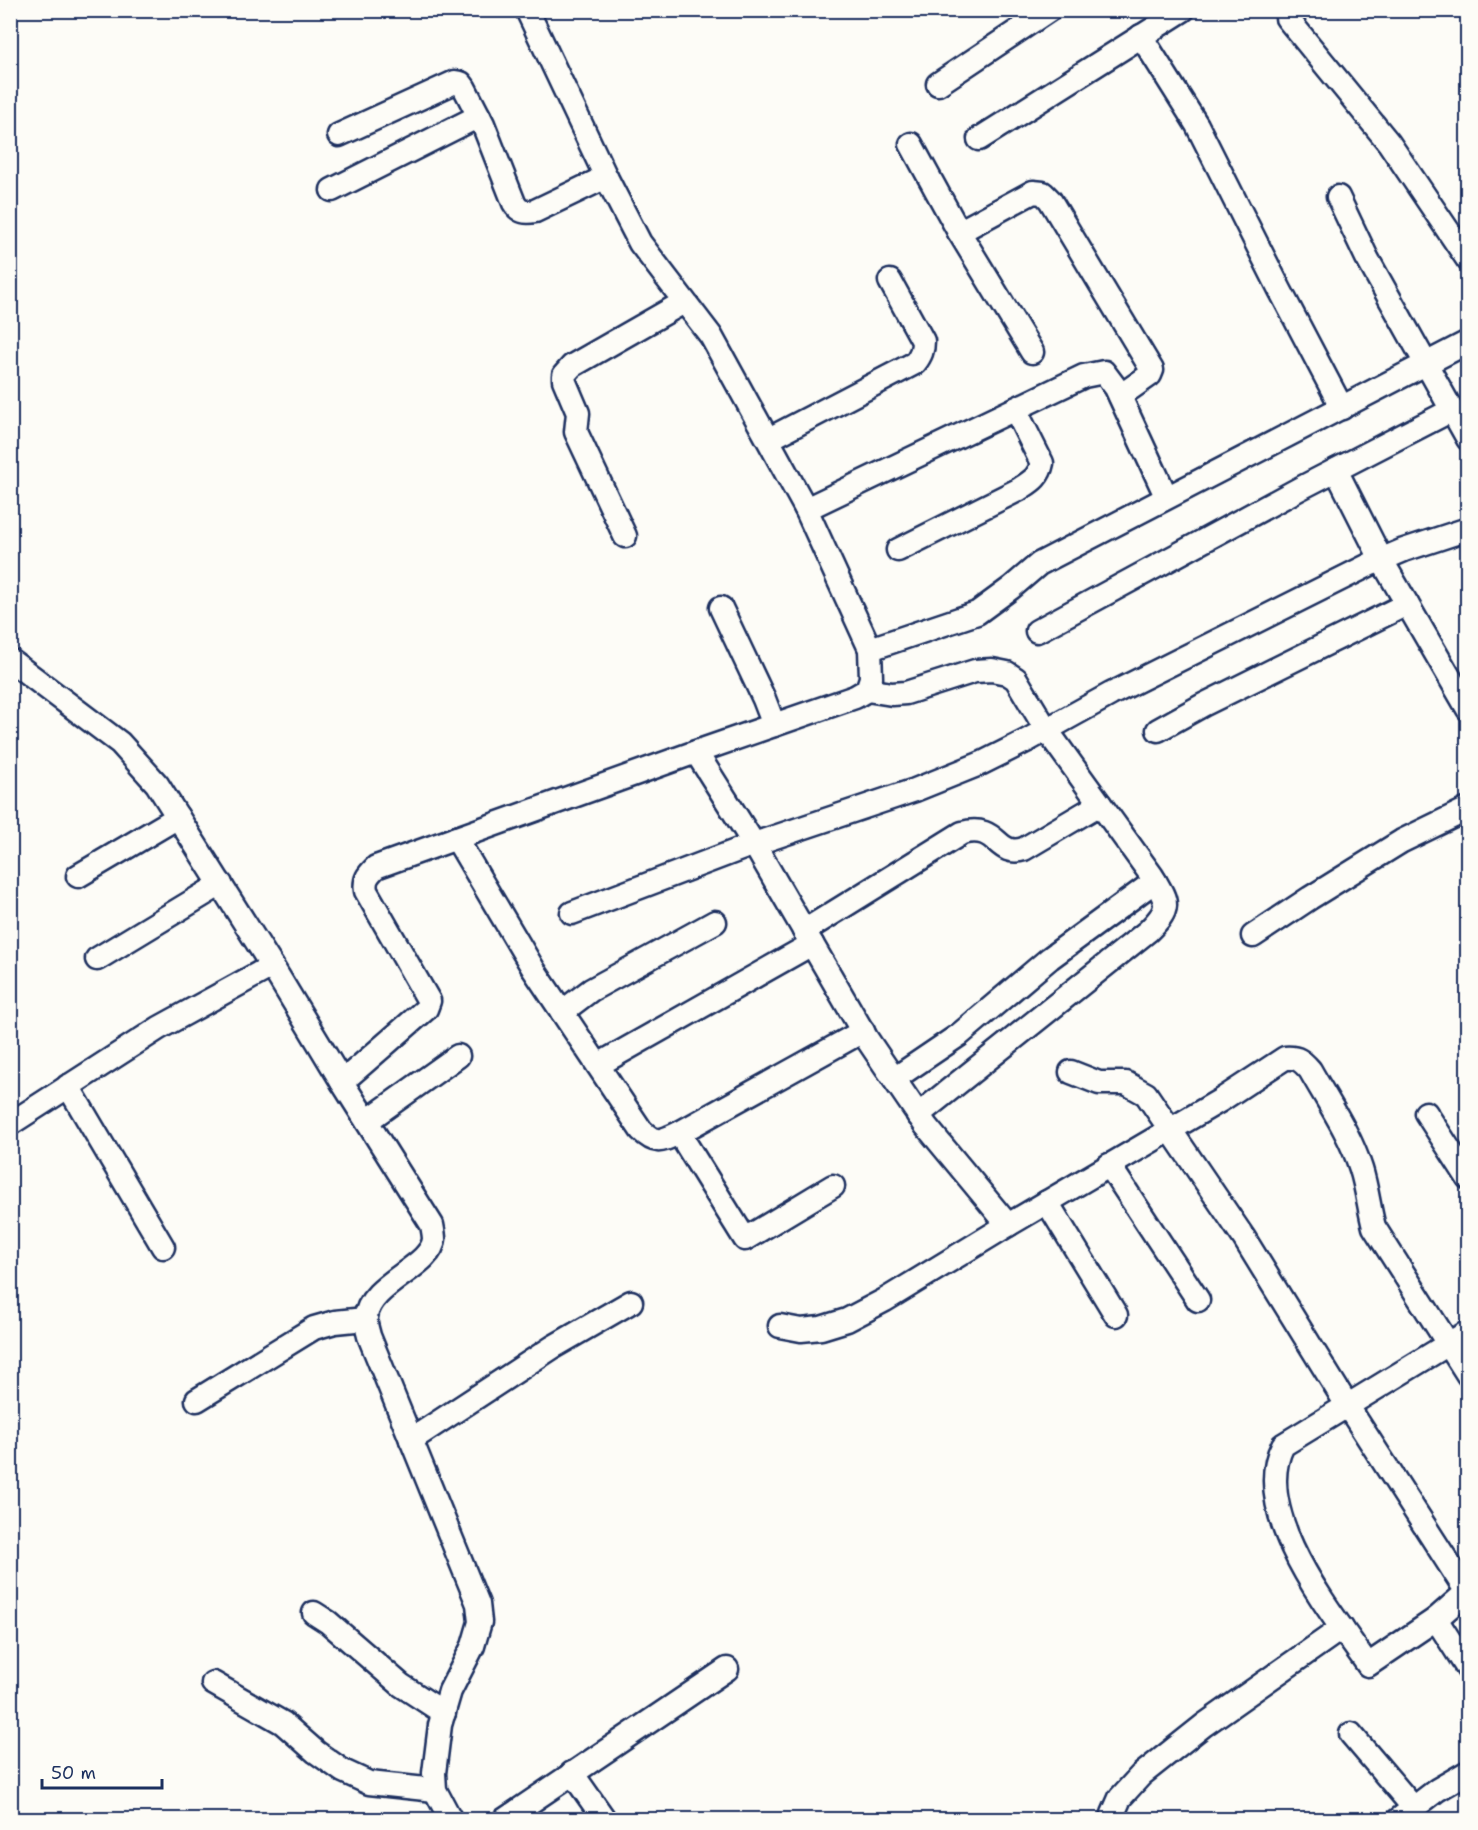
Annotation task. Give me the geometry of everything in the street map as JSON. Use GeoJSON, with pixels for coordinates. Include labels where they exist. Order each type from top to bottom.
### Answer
{"type":"FeatureCollection","features":[{"type":"Feature","properties":{"kind":"street"},"geometry":{"type":"LineString","coordinates":[[342,1082],[426,1009],[429,1001],[366,891],[364,883],[368,874],[376,867],[696,752],[855,698],[867,690],[871,678],[870,649],[806,508],[711,336],[640,243],[527,10]]}},
{"type":"Feature","properties":{"kind":"street"},"geometry":{"type":"LineString","coordinates":[[938,84],[1049,10]]}},
{"type":"Feature","properties":{"kind":"street"},"geometry":{"type":"LineString","coordinates":[[979,139],[1183,10]]}},
{"type":"Feature","properties":{"kind":"street"},"geometry":{"type":"LineString","coordinates":[[1287,18],[1389,143],[1467,260]]}},
{"type":"Feature","properties":{"kind":"street"},"geometry":{"type":"LineString","coordinates":[[1141,36],[1197,125],[1342,408]]}},
{"type":"Feature","properties":{"kind":"street"},"geometry":{"type":"LineString","coordinates":[[339,135],[455,82],[461,83],[464,87],[479,116],[514,203],[519,210],[526,213],[535,211],[606,177]]}},
{"type":"Feature","properties":{"kind":"street"},"geometry":{"type":"LineString","coordinates":[[332,190],[479,116]]}},
{"type":"Feature","properties":{"kind":"street"},"geometry":{"type":"LineString","coordinates":[[911,144],[959,232],[1032,352]]}},
{"type":"Feature","properties":{"kind":"street"},"geometry":{"type":"LineString","coordinates":[[959,232],[1033,192],[1042,193],[1050,200],[1152,370],[1150,375],[1120,396]]}},
{"type":"Feature","properties":{"kind":"street"},"geometry":{"type":"LineString","coordinates":[[1338,197],[1367,258],[1467,439]]}},
{"type":"Feature","properties":{"kind":"street"},"geometry":{"type":"LineString","coordinates":[[769,439],[915,363],[920,357],[923,351],[923,340],[890,280]]}},
{"type":"Feature","properties":{"kind":"street"},"geometry":{"type":"LineString","coordinates":[[625,536],[576,432],[578,413],[564,375],[572,366],[684,302]]}},
{"type":"Feature","properties":{"kind":"street"},"geometry":{"type":"LineString","coordinates":[[870,649],[977,613],[993,603],[1039,564],[1166,496],[1342,408],[1467,342]]}},
{"type":"Feature","properties":{"kind":"street"},"geometry":{"type":"LineString","coordinates":[[806,508],[1096,372],[1104,372],[1120,396],[1166,496]]}},
{"type":"Feature","properties":{"kind":"street"},"geometry":{"type":"LineString","coordinates":[[898,550],[1018,490],[1033,481],[1040,473],[1042,463],[1015,409]]}},
{"type":"Feature","properties":{"kind":"street"},"geometry":{"type":"LineString","coordinates":[[1037,631],[1452,410]]}},
{"type":"Feature","properties":{"kind":"street"},"geometry":{"type":"LineString","coordinates":[[1336,470],[1381,559],[1467,709]]}},
{"type":"Feature","properties":{"kind":"street"},"geometry":{"type":"LineString","coordinates":[[572,913],[754,844],[915,790],[982,763],[1111,694],[1381,559],[1467,529]]}},
{"type":"Feature","properties":{"kind":"street"},"geometry":{"type":"LineString","coordinates":[[1158,730],[1203,705],[1407,604]]}},
{"type":"Feature","properties":{"kind":"street"},"geometry":{"type":"LineString","coordinates":[[721,608],[774,725]]}},
{"type":"Feature","properties":{"kind":"street"},"geometry":{"type":"LineString","coordinates":[[10,660],[130,752],[157,784],[432,1226],[434,1241],[428,1252],[377,1295],[370,1304],[365,1319],[369,1336],[478,1604],[480,1622],[473,1646],[450,1691],[434,1773],[435,1790],[451,1820]]}},
{"type":"Feature","properties":{"kind":"street"},"geometry":{"type":"LineString","coordinates":[[867,690],[892,694],[906,693],[975,671],[992,670],[1007,673],[1016,679],[1046,729],[1165,898],[1166,908],[1162,918],[1148,931],[918,1115]]}},
{"type":"Feature","properties":{"kind":"street"},"geometry":{"type":"LineString","coordinates":[[696,752],[754,844],[863,1031],[894,1079],[918,1115],[1008,1225]]}},
{"type":"Feature","properties":{"kind":"street"},"geometry":{"type":"LineString","coordinates":[[598,1065],[808,937],[962,833],[973,830],[985,831],[1006,849],[1014,852],[1024,849],[1100,804]]}},
{"type":"Feature","properties":{"kind":"street"},"geometry":{"type":"LineString","coordinates":[[1253,936],[1402,841],[1467,809]]}},
{"type":"Feature","properties":{"kind":"street"},"geometry":{"type":"LineString","coordinates":[[78,876],[178,818]]}},
{"type":"Feature","properties":{"kind":"street"},"geometry":{"type":"LineString","coordinates":[[456,838],[528,960],[641,1130],[651,1140],[662,1141],[679,1133],[863,1031]]}},
{"type":"Feature","properties":{"kind":"street"},"geometry":{"type":"LineString","coordinates":[[894,1079],[959,1035],[1050,958],[1155,881]]}},
{"type":"Feature","properties":{"kind":"street"},"geometry":{"type":"LineString","coordinates":[[97,959],[221,884]]}},
{"type":"Feature","properties":{"kind":"street"},"geometry":{"type":"LineString","coordinates":[[562,1012],[591,990],[715,922]]}},
{"type":"Feature","properties":{"kind":"street"},"geometry":{"type":"LineString","coordinates":[[10,1124],[159,1028],[272,966]]}},
{"type":"Feature","properties":{"kind":"street"},"geometry":{"type":"LineString","coordinates":[[367,1121],[458,1056]]}},
{"type":"Feature","properties":{"kind":"street"},"geometry":{"type":"LineString","coordinates":[[780,1326],[801,1330],[821,1328],[846,1320],[885,1300],[1221,1100],[1285,1058],[1294,1057],[1302,1061],[1351,1142],[1362,1171],[1367,1204],[1374,1227],[1467,1375]]}},
{"type":"Feature","properties":{"kind":"street"},"geometry":{"type":"LineString","coordinates":[[1071,1072],[1099,1083],[1126,1083],[1146,1094],[1244,1238],[1347,1405],[1467,1591],[1442,1627],[1368,1665],[1296,1557],[1279,1509],[1274,1475],[1277,1457],[1283,1445],[1347,1405],[1467,1332]]}},
{"type":"Feature","properties":{"kind":"street"},"geometry":{"type":"LineString","coordinates":[[68,1086],[163,1247]]}},
{"type":"Feature","properties":{"kind":"street"},"geometry":{"type":"LineString","coordinates":[[1426,1113],[1467,1178]]}},
{"type":"Feature","properties":{"kind":"street"},"geometry":{"type":"LineString","coordinates":[[679,1133],[745,1239],[833,1186]]}},
{"type":"Feature","properties":{"kind":"street"},"geometry":{"type":"LineString","coordinates":[[1109,1165],[1198,1300]]}},
{"type":"Feature","properties":{"kind":"street"},"geometry":{"type":"LineString","coordinates":[[1047,1202],[1116,1315]]}},
{"type":"Feature","properties":{"kind":"street"},"geometry":{"type":"LineString","coordinates":[[411,1440],[553,1347],[632,1302]]}},
{"type":"Feature","properties":{"kind":"street"},"geometry":{"type":"LineString","coordinates":[[197,1400],[314,1328],[334,1322],[365,1319]]}},
{"type":"Feature","properties":{"kind":"street"},"geometry":{"type":"LineString","coordinates":[[314,1613],[337,1629],[401,1685],[444,1713]]}},
{"type":"Feature","properties":{"kind":"street"},"geometry":{"type":"LineString","coordinates":[[1442,1627],[1467,1669]]}},
{"type":"Feature","properties":{"kind":"street"},"geometry":{"type":"LineString","coordinates":[[1114,1820],[1113,1814],[1120,1798],[1141,1775],[1204,1725],[1342,1628]]}},
{"type":"Feature","properties":{"kind":"street"},"geometry":{"type":"LineString","coordinates":[[504,1820],[727,1669]]}},
{"type":"Feature","properties":{"kind":"street"},"geometry":{"type":"LineString","coordinates":[[213,1683],[283,1723],[316,1752],[343,1771],[369,1783],[435,1790]]}},
{"type":"Feature","properties":{"kind":"street"},"geometry":{"type":"LineString","coordinates":[[1351,1734],[1406,1813],[1467,1772]]}},
{"type":"Feature","properties":{"kind":"street"},"geometry":{"type":"LineString","coordinates":[[572,1773],[605,1820]]}}]}
